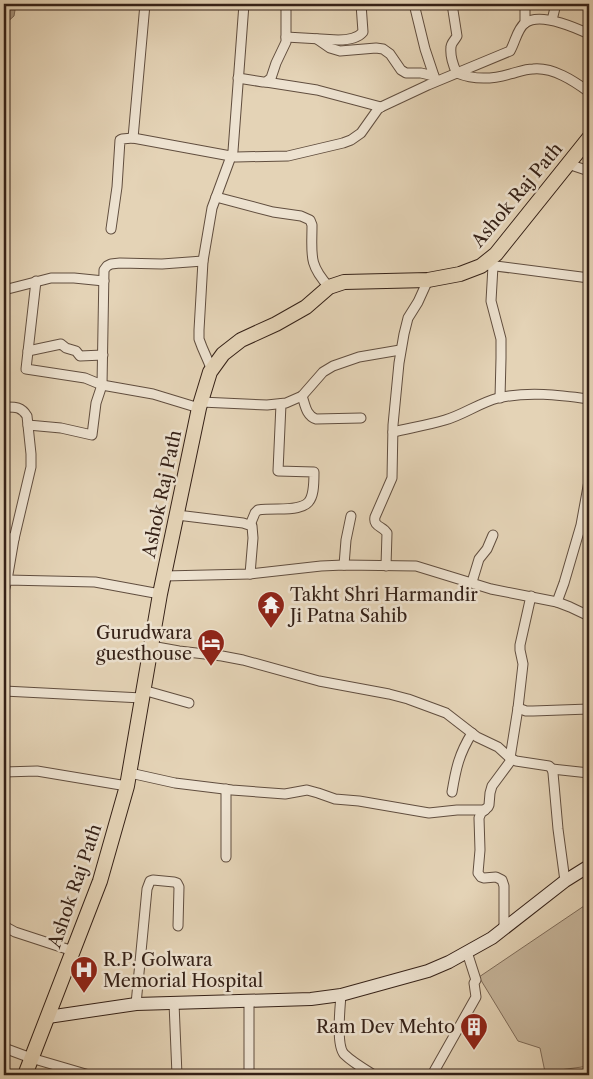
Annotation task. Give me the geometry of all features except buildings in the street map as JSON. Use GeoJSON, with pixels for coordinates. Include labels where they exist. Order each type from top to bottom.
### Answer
{"type":"FeatureCollection","features":[{"type":"Feature","properties":{"kind":"main road","name":"Ashok Raj Path"},"geometry":{"type":"LineString","coordinates":[[25,1075],[100,881],[128,780],[160,594],[200,405],[212,370],[223,354],[241,340],[276,324],[306,307],[330,287],[344,282],[428,280],[460,274],[487,266],[589,138]]}},
{"type":"Feature","properties":{"kind":"street"},"geometry":{"type":"LineString","coordinates":[[133,138],[145,4]]}},
{"type":"Feature","properties":{"kind":"street"},"geometry":{"type":"LineString","coordinates":[[212,370],[200,339],[199,330],[203,261],[212,208],[233,151],[244,4]]}},
{"type":"Feature","properties":{"kind":"street"},"geometry":{"type":"LineString","coordinates":[[266,82],[271,78],[284,46],[286,36],[286,4]]}},
{"type":"Feature","properties":{"kind":"street"},"geometry":{"type":"LineString","coordinates":[[286,36],[346,40],[362,34],[361,4]]}},
{"type":"Feature","properties":{"kind":"street"},"geometry":{"type":"LineString","coordinates":[[414,4],[435,79]]}},
{"type":"Feature","properties":{"kind":"street"},"geometry":{"type":"LineString","coordinates":[[452,4],[457,36],[451,47],[457,73]]}},
{"type":"Feature","properties":{"kind":"street"},"geometry":{"type":"LineString","coordinates":[[525,4],[525,23]]}},
{"type":"Feature","properties":{"kind":"street"},"geometry":{"type":"LineString","coordinates":[[552,20],[556,4]]}},
{"type":"Feature","properties":{"kind":"street"},"geometry":{"type":"LineString","coordinates":[[111,229],[117,186],[120,140],[122,139],[133,138],[232,156],[288,156],[351,140],[361,133],[381,107],[435,79],[457,73],[510,51],[521,28],[531,20],[552,20],[589,34]]}},
{"type":"Feature","properties":{"kind":"street"},"geometry":{"type":"LineString","coordinates":[[317,39],[340,52],[376,48],[384,49],[390,54],[401,70],[421,73],[435,79]]}},
{"type":"Feature","properties":{"kind":"street"},"geometry":{"type":"LineString","coordinates":[[457,73],[471,78],[491,78],[532,69],[542,69],[563,75],[588,88]]}},
{"type":"Feature","properties":{"kind":"street"},"geometry":{"type":"LineString","coordinates":[[238,78],[317,90],[381,107]]}},
{"type":"Feature","properties":{"kind":"street"},"geometry":{"type":"LineString","coordinates":[[568,164],[589,172]]}},
{"type":"Feature","properties":{"kind":"street"},"geometry":{"type":"LineString","coordinates":[[216,197],[273,212],[301,216],[310,220],[312,225],[313,262],[317,273],[330,287]]}},
{"type":"Feature","properties":{"kind":"street"},"geometry":{"type":"LineString","coordinates":[[28,425],[61,428],[92,435],[96,403],[102,385],[104,270],[107,266],[111,264],[162,264],[203,261]]}},
{"type":"Feature","properties":{"kind":"street"},"geometry":{"type":"LineString","coordinates":[[500,398],[501,339],[491,301],[491,280],[487,266],[589,278]]}},
{"type":"Feature","properties":{"kind":"street"},"geometry":{"type":"LineString","coordinates":[[4,290],[51,278],[74,278],[104,282]]}},
{"type":"Feature","properties":{"kind":"street"},"geometry":{"type":"LineString","coordinates":[[386,566],[387,533],[386,530],[374,521],[392,478],[393,432],[400,350],[408,318],[428,280]]}},
{"type":"Feature","properties":{"kind":"street"},"geometry":{"type":"LineString","coordinates":[[36,281],[26,369],[85,378],[110,387],[139,391],[200,405],[281,404],[302,396],[323,372],[333,366],[359,357],[400,350]]}},
{"type":"Feature","properties":{"kind":"street"},"geometry":{"type":"LineString","coordinates":[[28,351],[61,344],[66,348],[76,350],[80,356],[102,355]]}},
{"type":"Feature","properties":{"kind":"street"},"geometry":{"type":"LineString","coordinates":[[393,432],[445,420],[483,403],[500,398],[552,394],[589,399]]}},
{"type":"Feature","properties":{"kind":"street"},"geometry":{"type":"LineString","coordinates":[[302,396],[307,411],[312,418],[361,418]]}},
{"type":"Feature","properties":{"kind":"street"},"geometry":{"type":"LineString","coordinates":[[250,525],[258,510],[297,508],[308,504],[312,498],[314,472],[278,470],[281,404]]}},
{"type":"Feature","properties":{"kind":"street"},"geometry":{"type":"LineString","coordinates":[[4,406],[20,408],[27,416],[31,454],[31,467],[4,591]]}},
{"type":"Feature","properties":{"kind":"street"},"geometry":{"type":"LineString","coordinates":[[556,602],[564,583],[576,541],[589,481]]}},
{"type":"Feature","properties":{"kind":"street"},"geometry":{"type":"LineString","coordinates":[[176,516],[243,523],[252,526],[250,574]]}},
{"type":"Feature","properties":{"kind":"street"},"geometry":{"type":"LineString","coordinates":[[344,565],[346,540],[351,516]]}},
{"type":"Feature","properties":{"kind":"street"},"geometry":{"type":"LineString","coordinates":[[472,582],[479,559],[487,549],[493,535]]}},
{"type":"Feature","properties":{"kind":"street"},"geometry":{"type":"LineString","coordinates":[[4,536],[14,539]]}},
{"type":"Feature","properties":{"kind":"street"},"geometry":{"type":"LineString","coordinates":[[164,576],[250,574],[344,565],[416,566],[491,588],[556,602],[589,616]]}},
{"type":"Feature","properties":{"kind":"street"},"geometry":{"type":"LineString","coordinates":[[7,580],[95,582],[160,594]]}},
{"type":"Feature","properties":{"kind":"street"},"geometry":{"type":"LineString","coordinates":[[504,928],[504,886],[502,880],[496,877],[484,878],[478,873],[480,850],[479,818],[489,805],[492,786],[511,759],[523,664],[520,645],[531,596]]}},
{"type":"Feature","properties":{"kind":"street"},"geometry":{"type":"LineString","coordinates":[[151,646],[243,660],[319,681],[398,696],[446,714],[476,737],[498,746],[511,759],[521,763],[548,766],[552,769],[589,773]]}},
{"type":"Feature","properties":{"kind":"street"},"geometry":{"type":"LineString","coordinates":[[4,691],[142,694],[189,703]]}},
{"type":"Feature","properties":{"kind":"street"},"geometry":{"type":"LineString","coordinates":[[518,708],[533,711],[589,709]]}},
{"type":"Feature","properties":{"kind":"street"},"geometry":{"type":"LineString","coordinates":[[452,792],[460,754],[472,733]]}},
{"type":"Feature","properties":{"kind":"street"},"geometry":{"type":"LineString","coordinates":[[552,769],[565,881]]}},
{"type":"Feature","properties":{"kind":"street"},"geometry":{"type":"LineString","coordinates":[[4,772],[37,771],[285,794],[310,790],[335,799],[359,801],[430,813],[457,810],[486,810]]}},
{"type":"Feature","properties":{"kind":"street"},"geometry":{"type":"LineString","coordinates":[[226,789],[226,857]]}},
{"type":"Feature","properties":{"kind":"street"},"geometry":{"type":"LineString","coordinates":[[48,1017],[136,1004],[311,999],[341,995],[428,971],[449,962],[492,938],[565,881],[589,866]]}},
{"type":"Feature","properties":{"kind":"street"},"geometry":{"type":"LineString","coordinates":[[136,1004],[150,881],[177,883],[179,887],[178,926]]}},
{"type":"Feature","properties":{"kind":"street"},"geometry":{"type":"LineString","coordinates":[[4,926],[16,932],[73,951]]}},
{"type":"Feature","properties":{"kind":"street"},"geometry":{"type":"LineString","coordinates":[[432,1075],[476,997],[474,983],[476,980],[467,952]]}},
{"type":"Feature","properties":{"kind":"street"},"geometry":{"type":"LineString","coordinates":[[341,995],[341,1049],[345,1055],[374,1075]]}},
{"type":"Feature","properties":{"kind":"street"},"geometry":{"type":"LineString","coordinates":[[249,1000],[249,1075]]}},
{"type":"Feature","properties":{"kind":"street"},"geometry":{"type":"LineString","coordinates":[[174,1002],[177,1075]]}},
{"type":"Feature","properties":{"kind":"street"},"geometry":{"type":"LineString","coordinates":[[4,1048],[30,1058],[89,1075]]}},
{"type":"Feature","properties":{"kind":"street"},"geometry":{"type":"LineString","coordinates":[[579,1075],[589,1074]]}},
{"type":"Feature","properties":{"kind":"shaded area"},"geometry":{"type":"Polygon","coordinates":[[[4,4],[16,4],[14,16],[4,25],[4,4]]]}},
{"type":"Feature","properties":{"kind":"shaded area"},"geometry":{"type":"Polygon","coordinates":[[[584,906],[589,913],[589,1066],[545,1072],[540,1048],[518,1041],[479,977],[584,906]]]}},
{"type":"Feature","properties":{"kind":"place","name":"Takht Shri Harmandir Ji Patna Sahib"},"geometry":{"type":"Point","coordinates":[271,629]}},
{"type":"Feature","properties":{"kind":"place","name":"Gurudwara guesthouse"},"geometry":{"type":"Point","coordinates":[211,667]}},
{"type":"Feature","properties":{"kind":"place","name":"R.P. Golwara Memorial Hospital"},"geometry":{"type":"Point","coordinates":[84,994]}},
{"type":"Feature","properties":{"kind":"place","name":"Ram Dev Mehto"},"geometry":{"type":"Point","coordinates":[474,1051]}}]}
